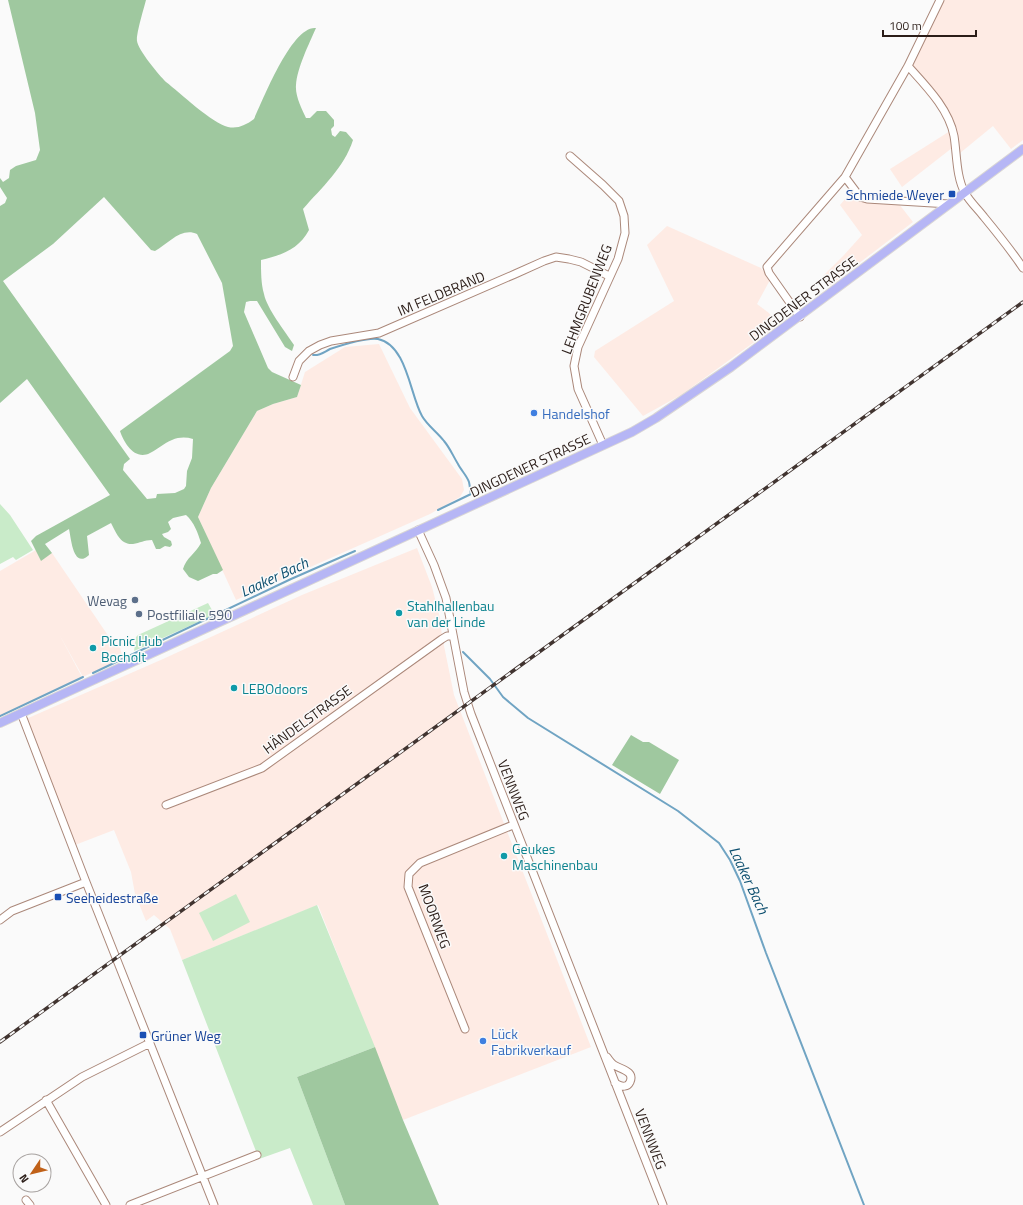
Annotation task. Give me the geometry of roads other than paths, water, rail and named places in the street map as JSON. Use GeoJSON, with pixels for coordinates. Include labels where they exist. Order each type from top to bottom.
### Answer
{"type":"FeatureCollection","features":[{"type":"Feature","properties":{"kind":"main road","name":"DINGDENER STRASSE"},"geometry":{"type":"LineString","coordinates":[[0,723],[603,445],[645,424],[681,402],[800,317],[1023,149]]}},
{"type":"Feature","properties":{"kind":"street"},"geometry":{"type":"LineString","coordinates":[[800,317],[769,273],[767,267],[844,177],[908,66],[940,0]]}},
{"type":"Feature","properties":{"kind":"street"},"geometry":{"type":"LineString","coordinates":[[908,66],[944,110],[950,122],[954,135],[959,170],[965,192],[1011,250],[1023,268]]}},
{"type":"Feature","properties":{"kind":"street","name":"LEHMGRUBENWEG"},"geometry":{"type":"LineString","coordinates":[[570,156],[604,185],[619,201],[624,216],[625,233],[618,259],[578,347],[574,366],[578,389],[603,445]]}},
{"type":"Feature","properties":{"kind":"street"},"geometry":{"type":"LineString","coordinates":[[844,177],[860,197],[867,199],[949,204]]}},
{"type":"Feature","properties":{"kind":"street","name":"IM FELDBRAND"},"geometry":{"type":"LineString","coordinates":[[293,377],[299,361],[309,351],[320,344],[379,334],[544,261],[556,258],[569,259],[581,262],[609,276]]}},
{"type":"Feature","properties":{"kind":"street","name":"VENNWEG"},"geometry":{"type":"LineString","coordinates":[[418,530],[442,584],[449,610],[467,704],[513,825],[663,1205]]}},
{"type":"Feature","properties":{"kind":"street","name":"HÄNDELSTRASSE"},"geometry":{"type":"LineString","coordinates":[[166,805],[262,768],[442,639],[447,636],[453,636]]}},
{"type":"Feature","properties":{"kind":"street"},"geometry":{"type":"LineString","coordinates":[[21,713],[86,882],[214,1205]]}},
{"type":"Feature","properties":{"kind":"street","name":"MOORWEG"},"geometry":{"type":"LineString","coordinates":[[465,1029],[408,887],[409,874],[420,863],[513,825]]}},
{"type":"Feature","properties":{"kind":"street"},"geometry":{"type":"LineString","coordinates":[[0,920],[12,911],[86,882]]}},
{"type":"Feature","properties":{"kind":"street"},"geometry":{"type":"LineString","coordinates":[[0,1132],[82,1077],[150,1043]]}},
{"type":"Feature","properties":{"kind":"street","name":"VENNWEG"},"geometry":{"type":"LineString","coordinates":[[604,1053],[612,1063],[629,1073],[631,1078],[625,1086],[615,1083]]}},
{"type":"Feature","properties":{"kind":"street"},"geometry":{"type":"LineString","coordinates":[[46,1100],[106,1205]]}},
{"type":"Feature","properties":{"kind":"street"},"geometry":{"type":"LineString","coordinates":[[130,1205],[257,1155]]}},
{"type":"Feature","properties":{"kind":"waterway"},"geometry":{"type":"LineString","coordinates":[[313,355],[361,340],[373,339],[378,339],[388,343],[395,351],[402,360],[422,416],[450,449],[469,482],[471,494],[438,510]]}},
{"type":"Feature","properties":{"kind":"waterway","name":"Laaker Bach"},"geometry":{"type":"LineString","coordinates":[[93,673],[291,579],[355,551]]}},
{"type":"Feature","properties":{"kind":"waterway","name":"Laaker Bach"},"geometry":{"type":"LineString","coordinates":[[463,652],[490,679],[503,697],[528,718],[678,811],[719,843],[730,860],[740,881],[766,953],[864,1205]]}},
{"type":"Feature","properties":{"kind":"waterway","name":"Laaker Bach"},"geometry":{"type":"LineString","coordinates":[[0,716],[83,677]]}},
{"type":"Feature","properties":{"kind":"railway"},"geometry":{"type":"LineString","coordinates":[[0,1042],[1023,302]]}},
{"type":"Feature","properties":{"kind":"place","name":"Schmiede Weyer"},"geometry":{"type":"Point","coordinates":[952,194]}},
{"type":"Feature","properties":{"kind":"place","name":"Handelshof"},"geometry":{"type":"Point","coordinates":[534,413]}},
{"type":"Feature","properties":{"kind":"place","name":"Wevag"},"geometry":{"type":"Point","coordinates":[135,600]}},
{"type":"Feature","properties":{"kind":"place","name":"Stahlhallenbau van der Linde"},"geometry":{"type":"Point","coordinates":[399,613]}},
{"type":"Feature","properties":{"kind":"place","name":"Postfiliale 590"},"geometry":{"type":"Point","coordinates":[139,614]}},
{"type":"Feature","properties":{"kind":"place","name":"Picnic Hub Bocholt"},"geometry":{"type":"Point","coordinates":[93,648]}},
{"type":"Feature","properties":{"kind":"place","name":"LEBOdoors"},"geometry":{"type":"Point","coordinates":[234,688]}},
{"type":"Feature","properties":{"kind":"place","name":"Geukes Maschinenbau"},"geometry":{"type":"Point","coordinates":[504,856]}},
{"type":"Feature","properties":{"kind":"place","name":"Seeheidestraße"},"geometry":{"type":"Point","coordinates":[58,897]}},
{"type":"Feature","properties":{"kind":"place","name":"Grüner Weg"},"geometry":{"type":"Point","coordinates":[143,1035]}},
{"type":"Feature","properties":{"kind":"place","name":"Lück Fabrikverkauf"},"geometry":{"type":"Point","coordinates":[483,1041]}}]}
